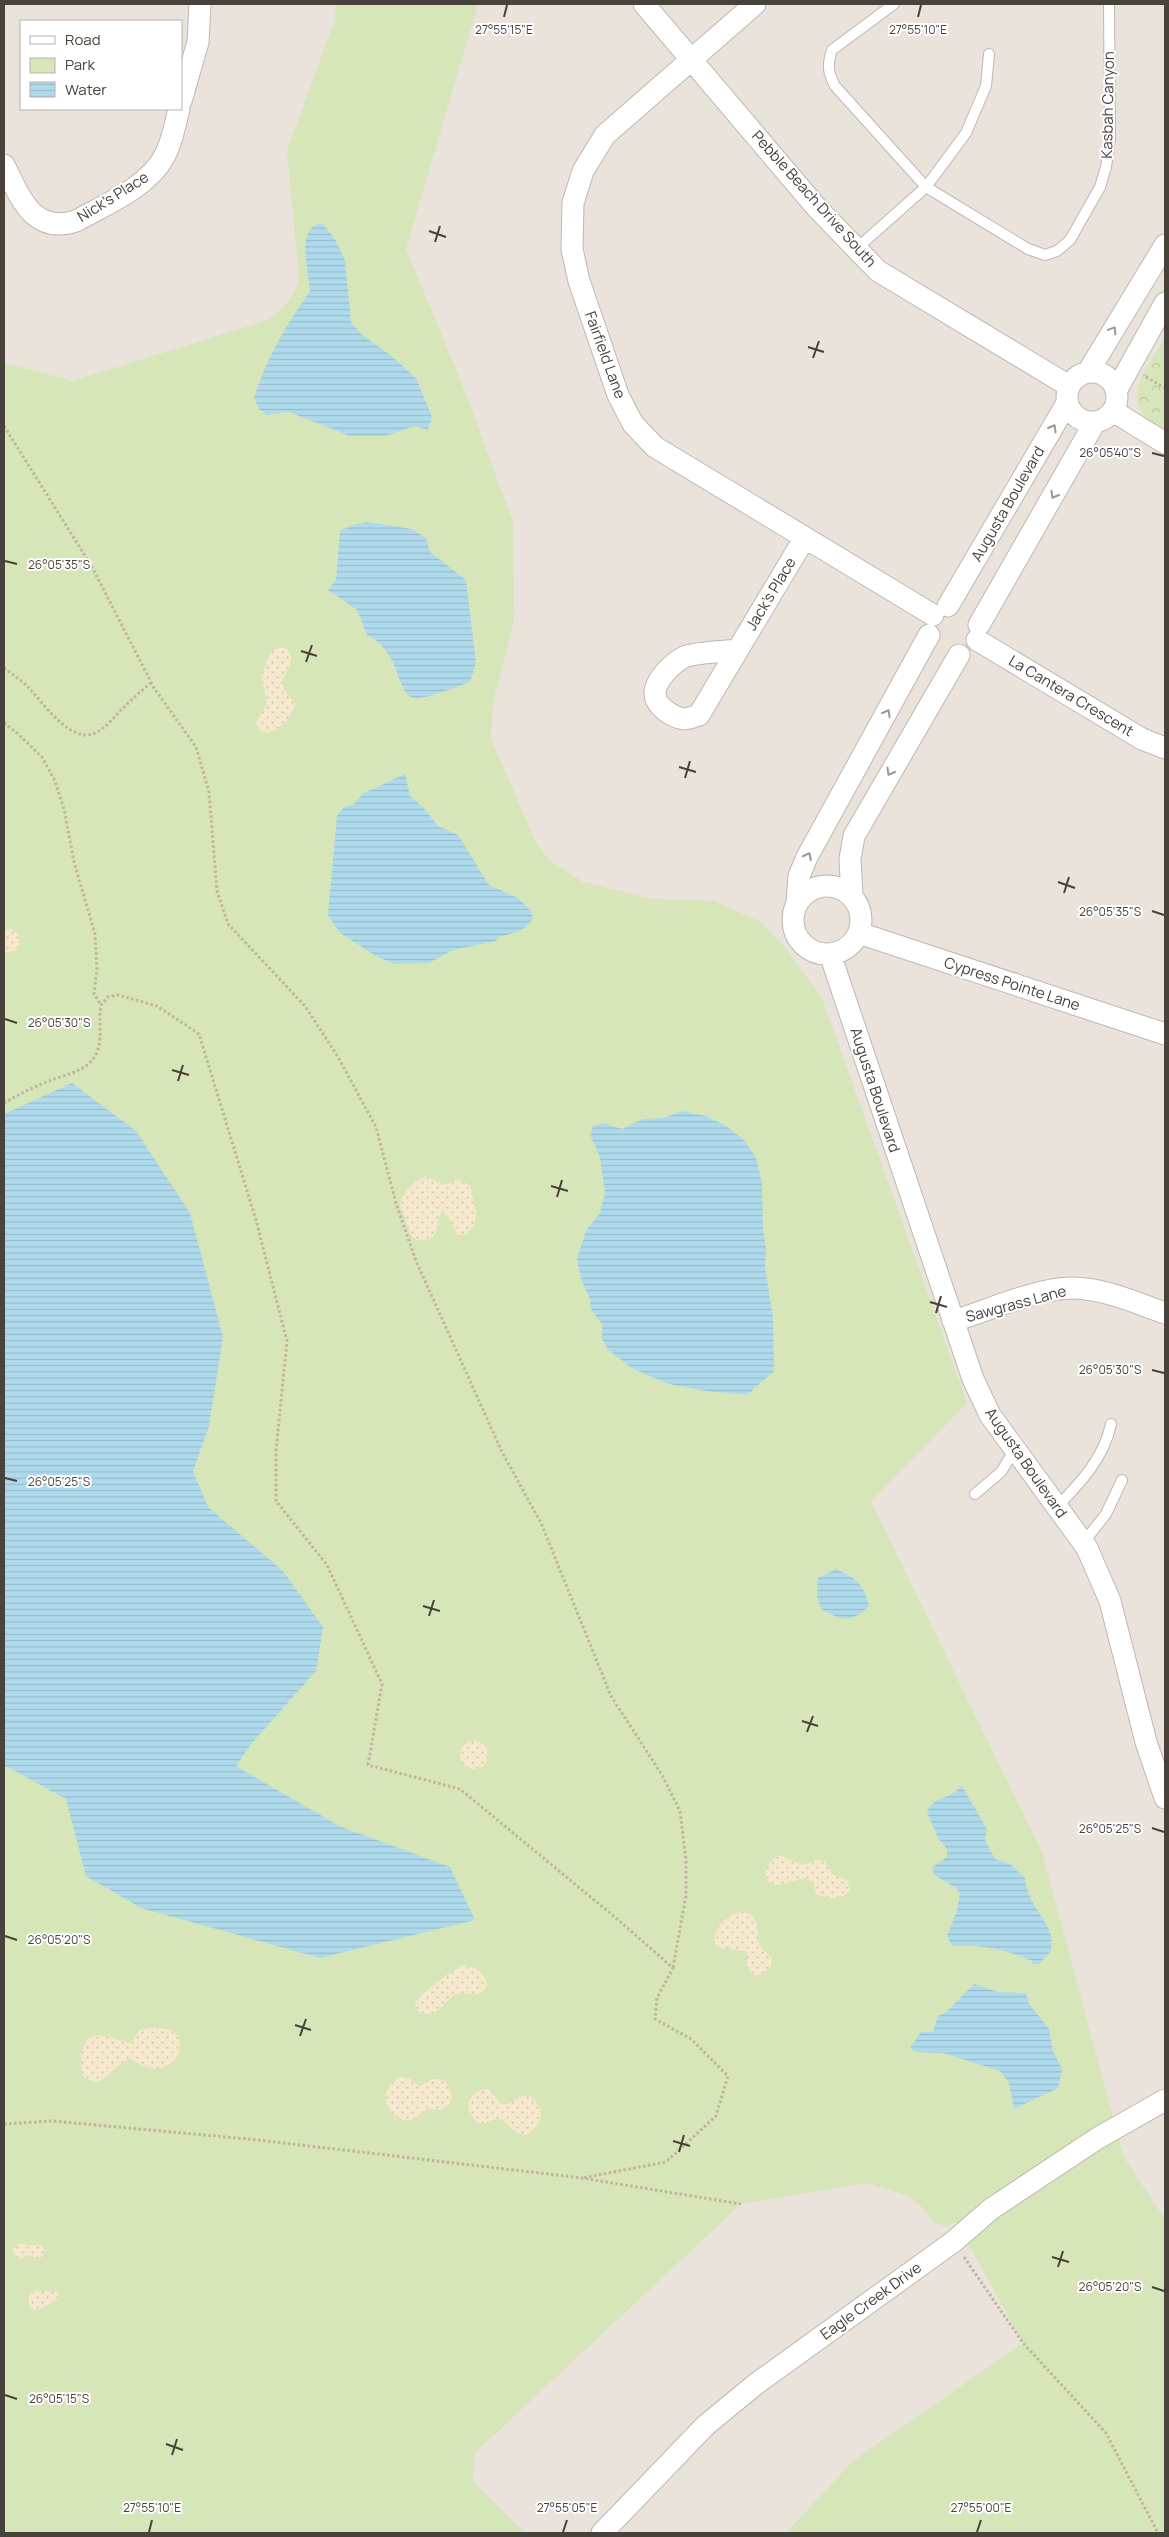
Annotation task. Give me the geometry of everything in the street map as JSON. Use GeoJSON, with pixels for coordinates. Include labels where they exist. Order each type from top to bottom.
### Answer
{"type":"FeatureCollection","features":[{"type":"Feature","properties":{"kind":"street"},"geometry":{"type":"LineString","coordinates":[[182,98],[198,42],[200,4]]}},
{"type":"Feature","properties":{"kind":"street","name":"Pebble Beach Drive South"},"geometry":{"type":"LineString","coordinates":[[644,4],[856,249],[878,271],[1068,395]]}},
{"type":"Feature","properties":{"kind":"street","name":"Fairfield Lane"},"geometry":{"type":"LineString","coordinates":[[755,4],[605,134],[590,156],[574,203],[571,234],[574,262],[618,395],[627,413],[643,435],[655,447],[937,619]]}},
{"type":"Feature","properties":{"kind":"street","name":"Nick’s Place"},"geometry":{"type":"LineString","coordinates":[[4,165],[22,201],[34,215],[50,224],[66,224],[76,221],[149,177],[169,147],[179,110]]}},
{"type":"Feature","properties":{"kind":"street"},"geometry":{"type":"LineString","coordinates":[[1088,372],[1165,245]]}},
{"type":"Feature","properties":{"kind":"street"},"geometry":{"type":"LineString","coordinates":[[978,633],[971,611],[956,605],[937,619],[937,648],[944,653],[959,655],[966,652],[978,633],[1108,408],[1165,303]]}},
{"type":"Feature","properties":{"kind":"street"},"geometry":{"type":"LineString","coordinates":[[1088,372],[1103,374],[1109,378],[1108,408],[1088,422],[1074,416],[1068,395],[1076,377],[1088,372]]}},
{"type":"Feature","properties":{"kind":"street","name":"Augusta Boulevard"},"geometry":{"type":"LineString","coordinates":[[797,902],[799,876],[807,857],[937,619],[1068,395]]}},
{"type":"Feature","properties":{"kind":"street"},"geometry":{"type":"LineString","coordinates":[[1108,408],[1165,443]]}},
{"type":"Feature","properties":{"kind":"street","name":"Jack’s Place"},"geometry":{"type":"LineString","coordinates":[[738,650],[804,539]]}},
{"type":"Feature","properties":{"kind":"street","name":"La Cantera Crescent"},"geometry":{"type":"LineString","coordinates":[[978,633],[1142,739],[1165,748]]}},
{"type":"Feature","properties":{"kind":"street"},"geometry":{"type":"LineString","coordinates":[[852,896],[850,859],[854,836],[959,655]]}},
{"type":"Feature","properties":{"kind":"street"},"geometry":{"type":"LineString","coordinates":[[830,885],[842,888],[852,896],[861,913],[859,933],[848,948],[830,954],[819,954],[809,949],[798,938],[793,923],[797,902],[806,893],[817,887],[830,885]]}},
{"type":"Feature","properties":{"kind":"street","name":"Cypress Pointe Lane"},"geometry":{"type":"LineString","coordinates":[[859,933],[1165,1034]]}},
{"type":"Feature","properties":{"kind":"street","name":"Augusta Boulevard"},"geometry":{"type":"LineString","coordinates":[[830,954],[973,1379],[990,1415],[1083,1543],[1110,1602],[1156,1739],[1165,1798]]}},
{"type":"Feature","properties":{"kind":"street","name":"Sawgrass Lane"},"geometry":{"type":"LineString","coordinates":[[953,1321],[1054,1290],[1073,1288],[1118,1297],[1165,1312]]}},
{"type":"Feature","properties":{"kind":"street","name":"Eagle Creek Drive"},"geometry":{"type":"LineString","coordinates":[[602,2533],[706,2425],[729,2405],[953,2242],[991,2209],[1098,2138],[1165,2100]]}},
{"type":"Feature","properties":{"kind":"lane","name":"Kasbah Canyon"},"geometry":{"type":"LineString","coordinates":[[894,4],[832,50],[828,62],[828,73],[835,86],[926,187],[1028,249],[1045,255],[1058,251],[1070,240],[1100,187],[1106,167],[1110,139],[1109,4]]}},
{"type":"Feature","properties":{"kind":"lane"},"geometry":{"type":"LineString","coordinates":[[856,249],[926,187],[966,133],[986,86],[989,54]]}},
{"type":"Feature","properties":{"kind":"lane"},"geometry":{"type":"LineString","coordinates":[[1057,1507],[1091,1468],[1108,1438],[1111,1424]]}},
{"type":"Feature","properties":{"kind":"lane"},"geometry":{"type":"LineString","coordinates":[[975,1494],[1001,1472],[1015,1449]]}},
{"type":"Feature","properties":{"kind":"lane"},"geometry":{"type":"LineString","coordinates":[[1083,1543],[1106,1514],[1122,1480]]}},
{"type":"Feature","properties":{"kind":"path"},"geometry":{"type":"LineString","coordinates":[[4,426],[92,567],[151,683],[196,747],[209,792],[217,890],[228,924],[305,1006],[338,1057],[376,1127],[396,1203],[420,1270],[502,1452],[541,1523],[611,1696],[662,1775],[680,1811],[686,1860],[686,1896],[673,1968],[657,1998],[655,2019],[691,2039],[728,2076],[716,2116],[666,2162],[582,2178]]}},
{"type":"Feature","properties":{"kind":"path"},"geometry":{"type":"LineString","coordinates":[[4,668],[28,687],[44,707],[60,722],[78,734],[95,734],[111,722],[121,710],[151,683]]}},
{"type":"Feature","properties":{"kind":"path"},"geometry":{"type":"LineString","coordinates":[[4,723],[42,758],[55,781],[62,802],[74,862],[95,934],[97,968],[94,994],[101,1005],[101,1034],[97,1052],[91,1062],[73,1074],[49,1080],[4,1103]]}},
{"type":"Feature","properties":{"kind":"path"},"geometry":{"type":"LineString","coordinates":[[101,1005],[108,997],[118,995],[157,1006],[199,1034],[256,1220],[287,1341],[276,1451],[276,1501],[326,1565],[382,1684],[368,1766],[460,1789],[616,1918],[673,1968]]}},
{"type":"Feature","properties":{"kind":"path"},"geometry":{"type":"LineString","coordinates":[[4,2124],[53,2121],[258,2140],[582,2178],[741,2204]]}},
{"type":"Feature","properties":{"kind":"path"},"geometry":{"type":"LineString","coordinates":[[953,2242],[1023,2344],[1106,2433],[1158,2533]]}},
{"type":"Feature","properties":{"kind":"shaded area"},"geometry":{"type":"Polygon","coordinates":[[[4,4],[1165,4],[1165,2533],[4,2533],[4,4]]]}},
{"type":"Feature","properties":{"kind":"green space"},"geometry":{"type":"Polygon","coordinates":[[[336,4],[478,4],[406,249],[464,389],[513,522],[514,619],[493,702],[491,739],[536,843],[549,860],[583,882],[652,899],[714,901],[761,922],[786,949],[822,998],[967,1403],[871,1502],[1042,1852],[1124,2158],[1165,2219],[1165,2533],[786,2533],[853,2461],[1023,2343],[956,2221],[947,2227],[933,2222],[922,2207],[908,2196],[867,2183],[741,2204],[475,2453],[473,2481],[525,2533],[4,2533],[4,363],[73,381],[268,320],[284,306],[291,297],[299,277],[287,151],[335,19],[336,4]]]}},
{"type":"Feature","properties":{"kind":"green space"},"geometry":{"type":"Polygon","coordinates":[[[1165,338],[1165,431],[1150,420],[1141,410],[1137,399],[1142,376],[1165,338]]]}},
{"type":"Feature","properties":{"kind":"sand"},"geometry":{"type":"Polygon","coordinates":[[[279,647],[287,649],[291,656],[283,683],[288,695],[295,702],[292,713],[286,722],[277,729],[266,733],[259,730],[256,723],[267,703],[261,675],[271,652],[279,647]]]}},
{"type":"Feature","properties":{"kind":"sand"},"geometry":{"type":"Polygon","coordinates":[[[12,929],[19,935],[19,945],[16,951],[4,953],[4,930],[12,929]]]}},
{"type":"Feature","properties":{"kind":"sand"},"geometry":{"type":"Polygon","coordinates":[[[426,1176],[443,1185],[457,1180],[470,1185],[476,1213],[474,1225],[466,1235],[458,1235],[448,1216],[443,1211],[439,1218],[436,1233],[430,1239],[417,1240],[410,1234],[400,1207],[401,1201],[403,1196],[418,1180],[426,1176]]]}},
{"type":"Feature","properties":{"kind":"sand"},"geometry":{"type":"Polygon","coordinates":[[[474,1741],[484,1745],[488,1755],[484,1765],[474,1769],[464,1765],[460,1755],[464,1745],[474,1741]]]}},
{"type":"Feature","properties":{"kind":"sand"},"geometry":{"type":"Polygon","coordinates":[[[779,1855],[803,1865],[816,1860],[824,1861],[834,1875],[848,1880],[850,1890],[843,1896],[831,1898],[817,1895],[813,1883],[808,1880],[803,1879],[777,1885],[771,1883],[766,1879],[766,1871],[770,1862],[779,1855]]]}},
{"type":"Feature","properties":{"kind":"sand"},"geometry":{"type":"Polygon","coordinates":[[[739,1912],[747,1913],[756,1920],[759,1943],[772,1959],[771,1967],[760,1975],[754,1975],[747,1968],[747,1953],[745,1951],[722,1948],[715,1944],[716,1933],[724,1920],[739,1912]]]}},
{"type":"Feature","properties":{"kind":"sand"},"geometry":{"type":"Polygon","coordinates":[[[464,1965],[476,1969],[485,1977],[487,1985],[484,1990],[478,1994],[457,1994],[440,2009],[431,2014],[418,2012],[415,2003],[417,1999],[437,1982],[464,1965]]]}},
{"type":"Feature","properties":{"kind":"sand"},"geometry":{"type":"Polygon","coordinates":[[[156,2027],[173,2031],[179,2038],[179,2053],[171,2063],[159,2068],[152,2068],[129,2059],[101,2081],[95,2082],[82,2074],[81,2052],[88,2038],[99,2035],[131,2043],[139,2030],[156,2027]]]}},
{"type":"Feature","properties":{"kind":"sand"},"geometry":{"type":"Polygon","coordinates":[[[401,2077],[410,2079],[419,2086],[435,2079],[440,2079],[449,2087],[450,2103],[441,2110],[428,2109],[411,2120],[402,2119],[390,2109],[386,2095],[388,2088],[393,2082],[401,2077]]]}},
{"type":"Feature","properties":{"kind":"sand"},"geometry":{"type":"Polygon","coordinates":[[[488,2089],[502,2104],[507,2104],[525,2096],[536,2101],[541,2110],[541,2116],[536,2127],[525,2135],[516,2132],[500,2119],[483,2123],[476,2121],[468,2109],[468,2104],[474,2094],[488,2089]]]}},
{"type":"Feature","properties":{"kind":"sand"},"geometry":{"type":"Polygon","coordinates":[[[19,2243],[28,2245],[39,2244],[45,2253],[39,2259],[28,2255],[21,2259],[16,2257],[12,2250],[19,2243]]]}},
{"type":"Feature","properties":{"kind":"sand"},"geometry":{"type":"Polygon","coordinates":[[[34,2291],[58,2292],[59,2299],[37,2310],[30,2308],[28,2298],[34,2291]]]}},
{"type":"Feature","properties":{"kind":"water"},"geometry":{"type":"Polygon","coordinates":[[[322,223],[335,239],[345,261],[351,322],[361,334],[389,354],[416,378],[432,417],[428,430],[415,426],[385,436],[350,436],[289,412],[267,415],[259,409],[254,398],[265,369],[285,329],[310,291],[306,262],[306,241],[309,232],[314,226],[322,223]]]}},
{"type":"Feature","properties":{"kind":"water"},"geometry":{"type":"Polygon","coordinates":[[[367,522],[412,529],[426,538],[430,552],[466,580],[476,663],[470,682],[426,697],[414,698],[410,696],[403,687],[386,651],[378,642],[367,635],[357,610],[328,590],[336,580],[340,531],[352,525],[367,522]]]}},
{"type":"Feature","properties":{"kind":"water"},"geometry":{"type":"Polygon","coordinates":[[[405,774],[410,796],[423,807],[438,826],[458,835],[489,885],[518,898],[531,911],[533,919],[526,926],[514,933],[500,936],[496,941],[453,950],[429,963],[394,964],[376,956],[340,933],[328,915],[337,816],[344,807],[353,805],[364,793],[405,774]]]}},
{"type":"Feature","properties":{"kind":"water"},"geometry":{"type":"Polygon","coordinates":[[[72,1083],[136,1131],[190,1213],[223,1337],[209,1426],[193,1471],[208,1507],[283,1571],[323,1627],[316,1671],[252,1743],[236,1766],[339,1826],[450,1867],[475,1920],[320,1958],[141,1908],[86,1876],[66,1799],[4,1765],[4,1114],[72,1083]]]}},
{"type":"Feature","properties":{"kind":"water"},"geometry":{"type":"Polygon","coordinates":[[[682,1111],[706,1116],[726,1126],[744,1140],[756,1158],[762,1183],[763,1230],[766,1250],[765,1267],[773,1317],[774,1371],[747,1395],[699,1390],[665,1383],[632,1368],[608,1350],[602,1338],[602,1324],[591,1309],[590,1299],[581,1279],[577,1258],[586,1231],[600,1213],[605,1193],[600,1157],[590,1135],[593,1126],[603,1123],[622,1129],[643,1119],[664,1118],[682,1111]]]}},
{"type":"Feature","properties":{"kind":"water"},"geometry":{"type":"Polygon","coordinates":[[[836,1569],[849,1575],[865,1592],[869,1606],[857,1616],[840,1618],[821,1609],[817,1596],[818,1578],[836,1569]]]}},
{"type":"Feature","properties":{"kind":"water"},"geometry":{"type":"Polygon","coordinates":[[[962,1786],[987,1829],[985,1840],[995,1859],[1010,1864],[1025,1878],[1029,1895],[1049,1928],[1051,1951],[1039,1964],[1032,1964],[1032,1961],[993,1948],[952,1946],[947,1936],[957,1911],[960,1893],[956,1888],[934,1875],[932,1867],[947,1857],[947,1849],[938,1838],[927,1812],[936,1801],[952,1794],[962,1786]]]}},
{"type":"Feature","properties":{"kind":"water"},"geometry":{"type":"Polygon","coordinates":[[[974,1984],[998,1992],[1026,1993],[1029,2004],[1049,2029],[1053,2051],[1062,2069],[1058,2088],[1014,2109],[1009,2083],[1000,2071],[943,2053],[916,2052],[910,2048],[921,2032],[933,2032],[938,2016],[946,2012],[974,1984]]]}}]}
